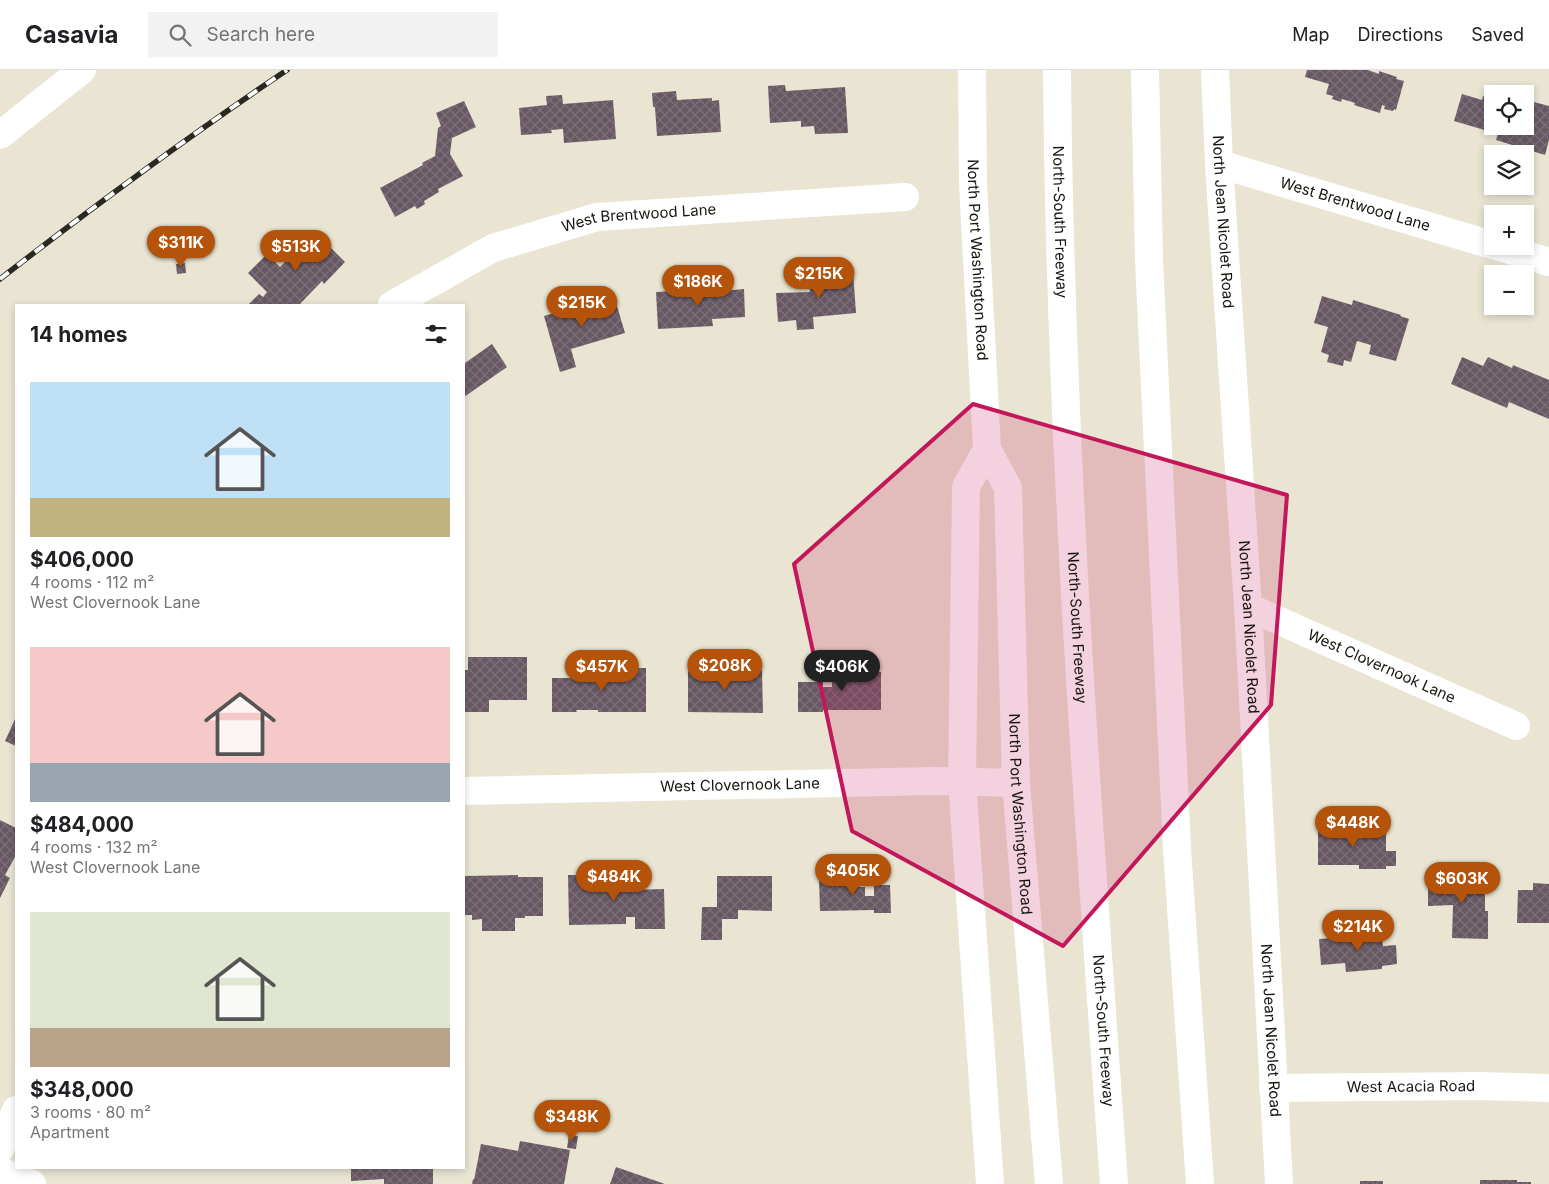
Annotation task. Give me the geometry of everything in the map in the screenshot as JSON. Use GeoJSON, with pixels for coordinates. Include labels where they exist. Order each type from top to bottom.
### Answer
{"type":"FeatureCollection","features":[{"type":"Feature","properties":{"kind":"main road"},"geometry":{"type":"LineString","coordinates":[[0,135],[82,70]]}},
{"type":"Feature","properties":{"kind":"main road","name":"North Port Washington Road"},"geometry":{"type":"LineString","coordinates":[[972,70],[973,183],[987,449],[1008,488],[1016,783],[1049,1184]]}},
{"type":"Feature","properties":{"kind":"main road","name":"North-South Freeway"},"geometry":{"type":"LineString","coordinates":[[1057,70],[1070,512],[1114,1184]]}},
{"type":"Feature","properties":{"kind":"main road"},"geometry":{"type":"LineString","coordinates":[[1145,70],[1149,260],[1174,789],[1200,1184]]}},
{"type":"Feature","properties":{"kind":"main road","name":"North Jean Nicolet Road"},"geometry":{"type":"LineString","coordinates":[[1215,70],[1219,164],[1248,607],[1279,1184]]}},
{"type":"Feature","properties":{"kind":"main road","name":"West Brentwood Lane"},"geometry":{"type":"LineString","coordinates":[[1219,164],[1484,243]]}},
{"type":"Feature","properties":{"kind":"main road","name":"West Brentwood Lane"},"geometry":{"type":"LineString","coordinates":[[394,304],[493,248],[597,216],[905,197]]}},
{"type":"Feature","properties":{"kind":"main road"},"geometry":{"type":"LineString","coordinates":[[1526,255],[1549,262]]}},
{"type":"Feature","properties":{"kind":"main road"},"geometry":{"type":"LineString","coordinates":[[987,449],[966,487],[962,781],[990,1184]]}},
{"type":"Feature","properties":{"kind":"main road","name":"West Clovernook Lane"},"geometry":{"type":"LineString","coordinates":[[1248,607],[1516,726]]}},
{"type":"Feature","properties":{"kind":"main road","name":"West Clovernook Lane"},"geometry":{"type":"LineString","coordinates":[[465,791],[962,781],[1016,783]]}},
{"type":"Feature","properties":{"kind":"main road","name":"West Acacia Road"},"geometry":{"type":"LineString","coordinates":[[1273,1088],[1478,1086],[1549,1088]]}},
{"type":"Feature","properties":{"kind":"main road"},"geometry":{"type":"LineString","coordinates":[[0,1149],[15,1112]]}},
{"type":"Feature","properties":{"kind":"main road"},"geometry":{"type":"LineString","coordinates":[[0,1171],[32,1184]]}},
{"type":"Feature","properties":{"kind":"highlighted area"},"geometry":{"type":"Polygon","coordinates":[[[973,404],[1287,495],[1271,705],[1063,946],[852,831],[794,564],[973,404]]]}},
{"type":"Feature","properties":{"kind":"building"},"geometry":{"type":"Polygon","coordinates":[[[1307,70],[1368,70],[1379,74],[1379,71],[1404,81],[1396,110],[1384,109],[1385,106],[1382,105],[1380,113],[1342,99],[1341,102],[1332,99],[1333,96],[1326,94],[1329,84],[1305,77],[1307,70]]]}},
{"type":"Feature","properties":{"kind":"building"},"geometry":{"type":"Polygon","coordinates":[[[785,85],[786,91],[845,87],[848,133],[815,134],[814,126],[801,127],[801,121],[770,123],[768,86],[785,85]]]}},
{"type":"Feature","properties":{"kind":"building"},"geometry":{"type":"Polygon","coordinates":[[[676,91],[677,100],[712,98],[712,101],[719,100],[721,132],[657,136],[652,93],[676,91]]]}},
{"type":"Feature","properties":{"kind":"building"},"geometry":{"type":"Polygon","coordinates":[[[1462,94],[1482,100],[1483,96],[1484,130],[1454,121],[1462,94]]]}},
{"type":"Feature","properties":{"kind":"building"},"geometry":{"type":"Polygon","coordinates":[[[562,95],[563,104],[613,100],[616,139],[564,143],[563,129],[551,130],[552,133],[521,135],[519,108],[547,105],[546,96],[562,95]]]}},
{"type":"Feature","properties":{"kind":"building"},"geometry":{"type":"Polygon","coordinates":[[[464,101],[476,127],[452,138],[450,154],[463,176],[438,189],[439,192],[424,201],[425,204],[417,209],[415,206],[395,217],[380,188],[423,165],[422,163],[435,156],[438,128],[441,126],[436,113],[464,101]]]}},
{"type":"Feature","properties":{"kind":"building"},"geometry":{"type":"Polygon","coordinates":[[[1534,102],[1549,106],[1549,140],[1545,155],[1534,152],[1534,145],[1512,145],[1496,140],[1498,135],[1534,135],[1534,102]]]}},
{"type":"Feature","properties":{"kind":"building"},"geometry":{"type":"Polygon","coordinates":[[[306,230],[313,237],[316,233],[345,262],[324,284],[322,281],[300,304],[249,304],[259,294],[263,297],[267,292],[248,273],[267,254],[280,267],[298,249],[292,243],[306,230]]]}},
{"type":"Feature","properties":{"kind":"building"},"geometry":{"type":"Polygon","coordinates":[[[185,263],[186,273],[177,274],[176,264],[185,263]]]}},
{"type":"Feature","properties":{"kind":"building"},"geometry":{"type":"Polygon","coordinates":[[[853,271],[856,313],[813,317],[814,329],[797,330],[796,320],[778,322],[776,293],[810,292],[809,273],[853,271]]]}},
{"type":"Feature","properties":{"kind":"building"},"geometry":{"type":"Polygon","coordinates":[[[709,286],[710,292],[744,289],[745,317],[712,319],[713,326],[658,329],[656,292],[709,286]]]}},
{"type":"Feature","properties":{"kind":"building"},"geometry":{"type":"Polygon","coordinates":[[[614,296],[625,333],[571,349],[576,367],[560,372],[544,316],[614,296]]]}},
{"type":"Feature","properties":{"kind":"building"},"geometry":{"type":"Polygon","coordinates":[[[1322,296],[1352,305],[1353,300],[1409,319],[1396,361],[1369,354],[1371,345],[1357,341],[1351,362],[1344,360],[1343,366],[1327,362],[1329,355],[1321,352],[1328,327],[1314,323],[1322,296]]]}},
{"type":"Feature","properties":{"kind":"building"},"geometry":{"type":"Polygon","coordinates":[[[492,344],[507,367],[465,396],[465,363],[492,344]]]}},
{"type":"Feature","properties":{"kind":"building"},"geometry":{"type":"Polygon","coordinates":[[[1462,357],[1483,366],[1488,357],[1512,368],[1513,365],[1549,380],[1549,419],[1509,402],[1507,408],[1451,384],[1462,357]]]}},
{"type":"Feature","properties":{"kind":"building"},"geometry":{"type":"Polygon","coordinates":[[[468,657],[527,657],[527,700],[489,700],[489,712],[465,712],[465,670],[468,670],[468,657]]]}},
{"type":"Feature","properties":{"kind":"building"},"geometry":{"type":"Polygon","coordinates":[[[839,667],[863,667],[863,672],[881,672],[881,710],[798,712],[798,682],[823,682],[823,687],[832,687],[832,671],[839,671],[839,667]]]}},
{"type":"Feature","properties":{"kind":"building"},"geometry":{"type":"Polygon","coordinates":[[[621,668],[646,668],[646,712],[576,710],[577,712],[552,712],[552,678],[589,678],[589,672],[621,673],[621,668]]]}},
{"type":"Feature","properties":{"kind":"building"},"geometry":{"type":"Polygon","coordinates":[[[688,670],[762,670],[763,713],[688,712],[688,670]]]}},
{"type":"Feature","properties":{"kind":"building"},"geometry":{"type":"Polygon","coordinates":[[[15,719],[15,746],[5,741],[15,719]]]}},
{"type":"Feature","properties":{"kind":"building"},"geometry":{"type":"Polygon","coordinates":[[[0,820],[15,828],[15,857],[5,875],[10,878],[0,898],[0,820]]]}},
{"type":"Feature","properties":{"kind":"building"},"geometry":{"type":"Polygon","coordinates":[[[1318,824],[1341,824],[1341,832],[1386,832],[1386,851],[1396,851],[1396,866],[1386,866],[1386,869],[1359,869],[1359,865],[1318,865],[1318,824]]]}},
{"type":"Feature","properties":{"kind":"building"},"geometry":{"type":"Polygon","coordinates":[[[585,873],[597,873],[597,875],[625,874],[625,879],[631,879],[631,890],[664,889],[665,929],[635,929],[635,917],[626,917],[626,924],[569,925],[568,875],[585,875],[585,873]]]}},
{"type":"Feature","properties":{"kind":"building"},"geometry":{"type":"Polygon","coordinates":[[[518,875],[518,877],[543,877],[543,916],[515,918],[515,931],[482,931],[482,919],[472,920],[472,915],[465,915],[465,876],[518,875]]]}},
{"type":"Feature","properties":{"kind":"building"},"geometry":{"type":"Polygon","coordinates":[[[1462,875],[1485,876],[1485,911],[1488,911],[1488,939],[1452,938],[1453,905],[1428,906],[1428,878],[1462,878],[1462,875]]]}},
{"type":"Feature","properties":{"kind":"building"},"geometry":{"type":"Polygon","coordinates":[[[717,876],[772,876],[772,911],[738,910],[738,919],[722,919],[722,940],[701,940],[702,907],[717,907],[717,876]]]}},
{"type":"Feature","properties":{"kind":"building"},"geometry":{"type":"Polygon","coordinates":[[[859,878],[859,887],[865,887],[865,896],[874,896],[874,885],[890,885],[891,913],[874,913],[874,910],[820,911],[819,879],[859,878]]]}},
{"type":"Feature","properties":{"kind":"building"},"geometry":{"type":"Polygon","coordinates":[[[1533,883],[1549,884],[1549,923],[1517,923],[1518,890],[1533,890],[1533,883]]]}},
{"type":"Feature","properties":{"kind":"building"},"geometry":{"type":"Polygon","coordinates":[[[1360,931],[1372,931],[1372,935],[1382,934],[1383,946],[1396,945],[1397,964],[1382,966],[1382,969],[1346,972],[1345,963],[1321,965],[1319,939],[1361,936],[1360,931]]]}},
{"type":"Feature","properties":{"kind":"building"},"geometry":{"type":"Polygon","coordinates":[[[569,1135],[578,1136],[576,1149],[567,1148],[569,1135]]]}},
{"type":"Feature","properties":{"kind":"building"},"geometry":{"type":"Polygon","coordinates":[[[520,1141],[570,1150],[564,1184],[472,1184],[481,1144],[518,1151],[520,1141]]]}},
{"type":"Feature","properties":{"kind":"building"},"geometry":{"type":"Polygon","coordinates":[[[616,1167],[665,1184],[610,1184],[616,1167]]]}},
{"type":"Feature","properties":{"kind":"building"},"geometry":{"type":"Polygon","coordinates":[[[351,1169],[433,1169],[433,1184],[384,1184],[384,1179],[351,1181],[351,1169]]]}},
{"type":"Feature","properties":{"kind":"building"},"geometry":{"type":"Polygon","coordinates":[[[1480,1180],[1517,1180],[1517,1182],[1531,1182],[1531,1184],[1480,1184],[1480,1180]]]}},
{"type":"Feature","properties":{"kind":"building"},"geometry":{"type":"Polygon","coordinates":[[[1360,1181],[1383,1181],[1383,1184],[1360,1184],[1360,1181]]]}},
{"type":"Feature","properties":{"kind":"railway"},"geometry":{"type":"LineString","coordinates":[[0,279],[142,172],[287,70]]}}]}
